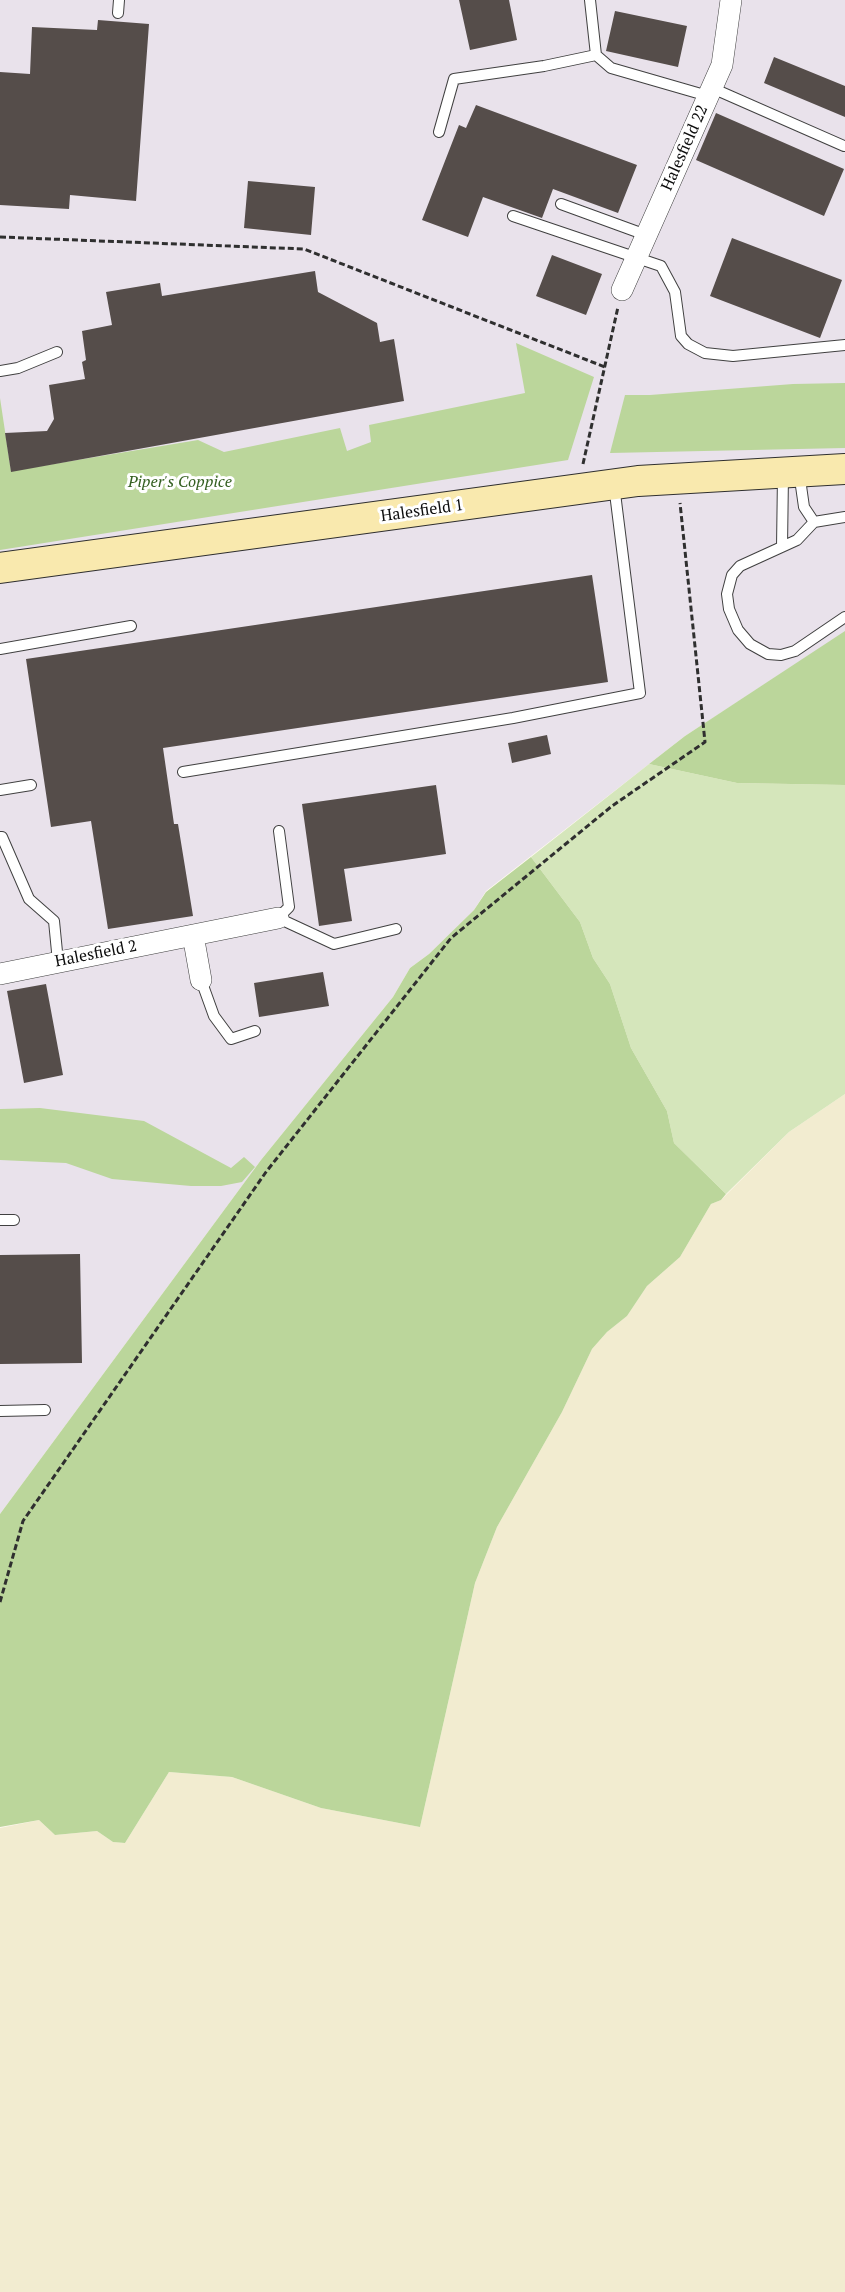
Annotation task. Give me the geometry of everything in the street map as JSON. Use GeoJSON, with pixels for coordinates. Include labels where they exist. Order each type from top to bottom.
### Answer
{"type":"FeatureCollection","features":[{"type":"Feature","properties":{"kind":"street","name":"Halesfield 22"},"geometry":{"type":"LineString","coordinates":[[622,290],[722,65],[731,0]]}},
{"type":"Feature","properties":{"kind":"street","name":"Halesfield 1"},"geometry":{"type":"LineString","coordinates":[[0,568],[614,485],[845,469]]}},
{"type":"Feature","properties":{"kind":"street","name":"Halesfield 2"},"geometry":{"type":"LineString","coordinates":[[0,974],[278,918]]}},
{"type":"Feature","properties":{"kind":"street"},"geometry":{"type":"LineString","coordinates":[[193,935],[201,980]]}},
{"type":"Feature","properties":{"kind":"lane"},"geometry":{"type":"LineString","coordinates":[[118,13],[119,0]]}},
{"type":"Feature","properties":{"kind":"lane"},"geometry":{"type":"LineString","coordinates":[[590,0],[596,55],[611,68],[710,92],[844,146]]}},
{"type":"Feature","properties":{"kind":"lane"},"geometry":{"type":"LineString","coordinates":[[439,132],[454,79],[544,66],[596,55]]}},
{"type":"Feature","properties":{"kind":"lane"},"geometry":{"type":"LineString","coordinates":[[561,204],[646,235]]}},
{"type":"Feature","properties":{"kind":"lane"},"geometry":{"type":"LineString","coordinates":[[513,216],[660,266],[675,292],[681,336],[688,344],[705,353],[733,356],[845,345]]}},
{"type":"Feature","properties":{"kind":"lane"},"geometry":{"type":"LineString","coordinates":[[0,371],[18,368],[57,352]]}},
{"type":"Feature","properties":{"kind":"lane"},"geometry":{"type":"LineString","coordinates":[[791,472],[804,507],[814,522]]}},
{"type":"Feature","properties":{"kind":"lane"},"geometry":{"type":"LineString","coordinates":[[782,547],[791,472]]}},
{"type":"Feature","properties":{"kind":"lane"},"geometry":{"type":"LineString","coordinates":[[183,772],[513,718],[640,693],[614,485]]}},
{"type":"Feature","properties":{"kind":"lane"},"geometry":{"type":"LineString","coordinates":[[845,518],[814,522],[797,540],[741,566],[728,584],[727,594],[729,609],[743,637],[768,654],[781,655],[799,649],[845,616]]}},
{"type":"Feature","properties":{"kind":"lane"},"geometry":{"type":"LineString","coordinates":[[0,649],[131,626]]}},
{"type":"Feature","properties":{"kind":"lane"},"geometry":{"type":"LineString","coordinates":[[0,790],[31,785]]}},
{"type":"Feature","properties":{"kind":"lane"},"geometry":{"type":"LineString","coordinates":[[279,831],[289,907],[278,918],[334,944],[396,929]]}},
{"type":"Feature","properties":{"kind":"lane"},"geometry":{"type":"LineString","coordinates":[[0,837],[2,837],[29,899],[54,921],[58,962]]}},
{"type":"Feature","properties":{"kind":"lane"},"geometry":{"type":"LineString","coordinates":[[201,980],[214,1016],[231,1039],[255,1031]]}},
{"type":"Feature","properties":{"kind":"lane"},"geometry":{"type":"LineString","coordinates":[[0,1220],[14,1220]]}},
{"type":"Feature","properties":{"kind":"lane"},"geometry":{"type":"LineString","coordinates":[[0,1411],[45,1410]]}},
{"type":"Feature","properties":{"kind":"path"},"geometry":{"type":"LineString","coordinates":[[0,237],[304,249],[605,367]]}},
{"type":"Feature","properties":{"kind":"path"},"geometry":{"type":"LineString","coordinates":[[577,490],[622,290]]}},
{"type":"Feature","properties":{"kind":"path"},"geometry":{"type":"LineString","coordinates":[[0,1602],[24,1521],[266,1172],[451,938],[612,806],[705,742],[677,479]]}},
{"type":"Feature","properties":{"kind":"shaded area"},"geometry":{"type":"Polygon","coordinates":[[[0,0],[845,0],[845,632],[685,736],[486,891],[474,910],[429,954],[410,968],[393,997],[261,1160],[0,1514],[0,0]]]}},
{"type":"Feature","properties":{"kind":"shaded area"},"geometry":{"type":"Polygon","coordinates":[[[845,1094],[845,2292],[0,2292],[0,1828],[39,1820],[55,1835],[97,1831],[113,1842],[125,1843],[169,1772],[232,1777],[321,1808],[420,1827],[475,1583],[497,1527],[562,1412],[592,1349],[607,1332],[627,1316],[647,1286],[680,1257],[711,1204],[721,1200],[789,1132],[845,1094]]]}},
{"type":"Feature","properties":{"kind":"green space","name":"Piper's Coppice"},"geometry":{"type":"Polygon","coordinates":[[[516,343],[594,377],[568,460],[0,550],[0,398],[11,471],[198,440],[224,452],[340,428],[347,451],[371,442],[369,425],[525,393],[516,343]]]}},
{"type":"Feature","properties":{"kind":"green space"},"geometry":{"type":"Polygon","coordinates":[[[845,383],[845,448],[610,453],[625,395],[793,384],[845,383]]]}},
{"type":"Feature","properties":{"kind":"green space"},"geometry":{"type":"Polygon","coordinates":[[[845,631],[845,785],[737,783],[649,764],[685,736],[845,631]]]}},
{"type":"Feature","properties":{"kind":"green space"},"geometry":{"type":"Polygon","coordinates":[[[649,764],[737,783],[845,785],[845,1094],[789,1132],[726,1194],[674,1143],[667,1111],[631,1048],[610,984],[593,958],[580,922],[531,857],[649,764]]]}},
{"type":"Feature","properties":{"kind":"green space"},"geometry":{"type":"Polygon","coordinates":[[[531,857],[580,922],[593,958],[610,984],[631,1048],[667,1111],[674,1143],[726,1194],[721,1200],[711,1204],[680,1257],[647,1286],[627,1316],[607,1332],[592,1349],[562,1412],[497,1527],[475,1583],[420,1827],[321,1808],[232,1777],[169,1772],[125,1843],[113,1842],[97,1831],[55,1835],[39,1820],[0,1827],[0,1514],[261,1160],[393,997],[410,968],[429,954],[474,910],[486,892],[531,857]]]}},
{"type":"Feature","properties":{"kind":"green space"},"geometry":{"type":"Polygon","coordinates":[[[40,1108],[144,1121],[231,1168],[244,1157],[255,1167],[242,1182],[221,1186],[191,1186],[112,1179],[66,1163],[0,1160],[0,1109],[40,1108]]]}},
{"type":"Feature","properties":{"kind":"building"},"geometry":{"type":"Polygon","coordinates":[[[459,0],[509,0],[517,40],[470,50],[459,0]]]}},
{"type":"Feature","properties":{"kind":"building"},"geometry":{"type":"Polygon","coordinates":[[[615,11],[687,26],[678,67],[606,51],[615,11]]]}},
{"type":"Feature","properties":{"kind":"building"},"geometry":{"type":"Polygon","coordinates":[[[98,20],[149,24],[136,201],[70,195],[69,209],[0,205],[0,72],[30,74],[32,27],[97,30],[98,20]]]}},
{"type":"Feature","properties":{"kind":"building"},"geometry":{"type":"Polygon","coordinates":[[[774,57],[845,86],[845,117],[764,83],[774,57]]]}},
{"type":"Feature","properties":{"kind":"building"},"geometry":{"type":"Polygon","coordinates":[[[476,105],[637,165],[618,213],[553,189],[542,218],[483,197],[468,237],[422,220],[459,125],[466,128],[476,105]]]}},
{"type":"Feature","properties":{"kind":"building"},"geometry":{"type":"Polygon","coordinates":[[[716,113],[844,169],[824,216],[696,160],[716,113]]]}},
{"type":"Feature","properties":{"kind":"building"},"geometry":{"type":"Polygon","coordinates":[[[248,181],[315,187],[311,235],[244,228],[248,181]]]}},
{"type":"Feature","properties":{"kind":"building"},"geometry":{"type":"Polygon","coordinates":[[[732,238],[842,280],[820,338],[710,296],[732,238]]]}},
{"type":"Feature","properties":{"kind":"building"},"geometry":{"type":"Polygon","coordinates":[[[552,255],[602,274],[586,315],[536,296],[552,255]]]}},
{"type":"Feature","properties":{"kind":"building"},"geometry":{"type":"Polygon","coordinates":[[[315,271],[318,292],[377,323],[380,342],[394,339],[404,401],[11,472],[5,433],[47,431],[54,419],[49,385],[85,379],[82,362],[86,360],[82,331],[112,325],[106,292],[160,283],[162,296],[315,271]]]}},
{"type":"Feature","properties":{"kind":"building"},"geometry":{"type":"Polygon","coordinates":[[[592,575],[608,682],[163,748],[174,824],[178,824],[193,916],[108,929],[91,821],[51,827],[26,659],[592,575]]]}},
{"type":"Feature","properties":{"kind":"building"},"geometry":{"type":"Polygon","coordinates":[[[547,735],[551,754],[512,763],[508,743],[547,735]]]}},
{"type":"Feature","properties":{"kind":"building"},"geometry":{"type":"Polygon","coordinates":[[[436,785],[446,854],[344,869],[352,921],[319,926],[302,804],[436,785]]]}},
{"type":"Feature","properties":{"kind":"building"},"geometry":{"type":"Polygon","coordinates":[[[323,972],[329,1006],[259,1017],[254,983],[323,972]]]}},
{"type":"Feature","properties":{"kind":"building"},"geometry":{"type":"Polygon","coordinates":[[[46,984],[63,1075],[24,1083],[7,991],[46,984]]]}},
{"type":"Feature","properties":{"kind":"building"},"geometry":{"type":"Polygon","coordinates":[[[80,1254],[82,1363],[0,1364],[0,1255],[80,1254]]]}}]}
